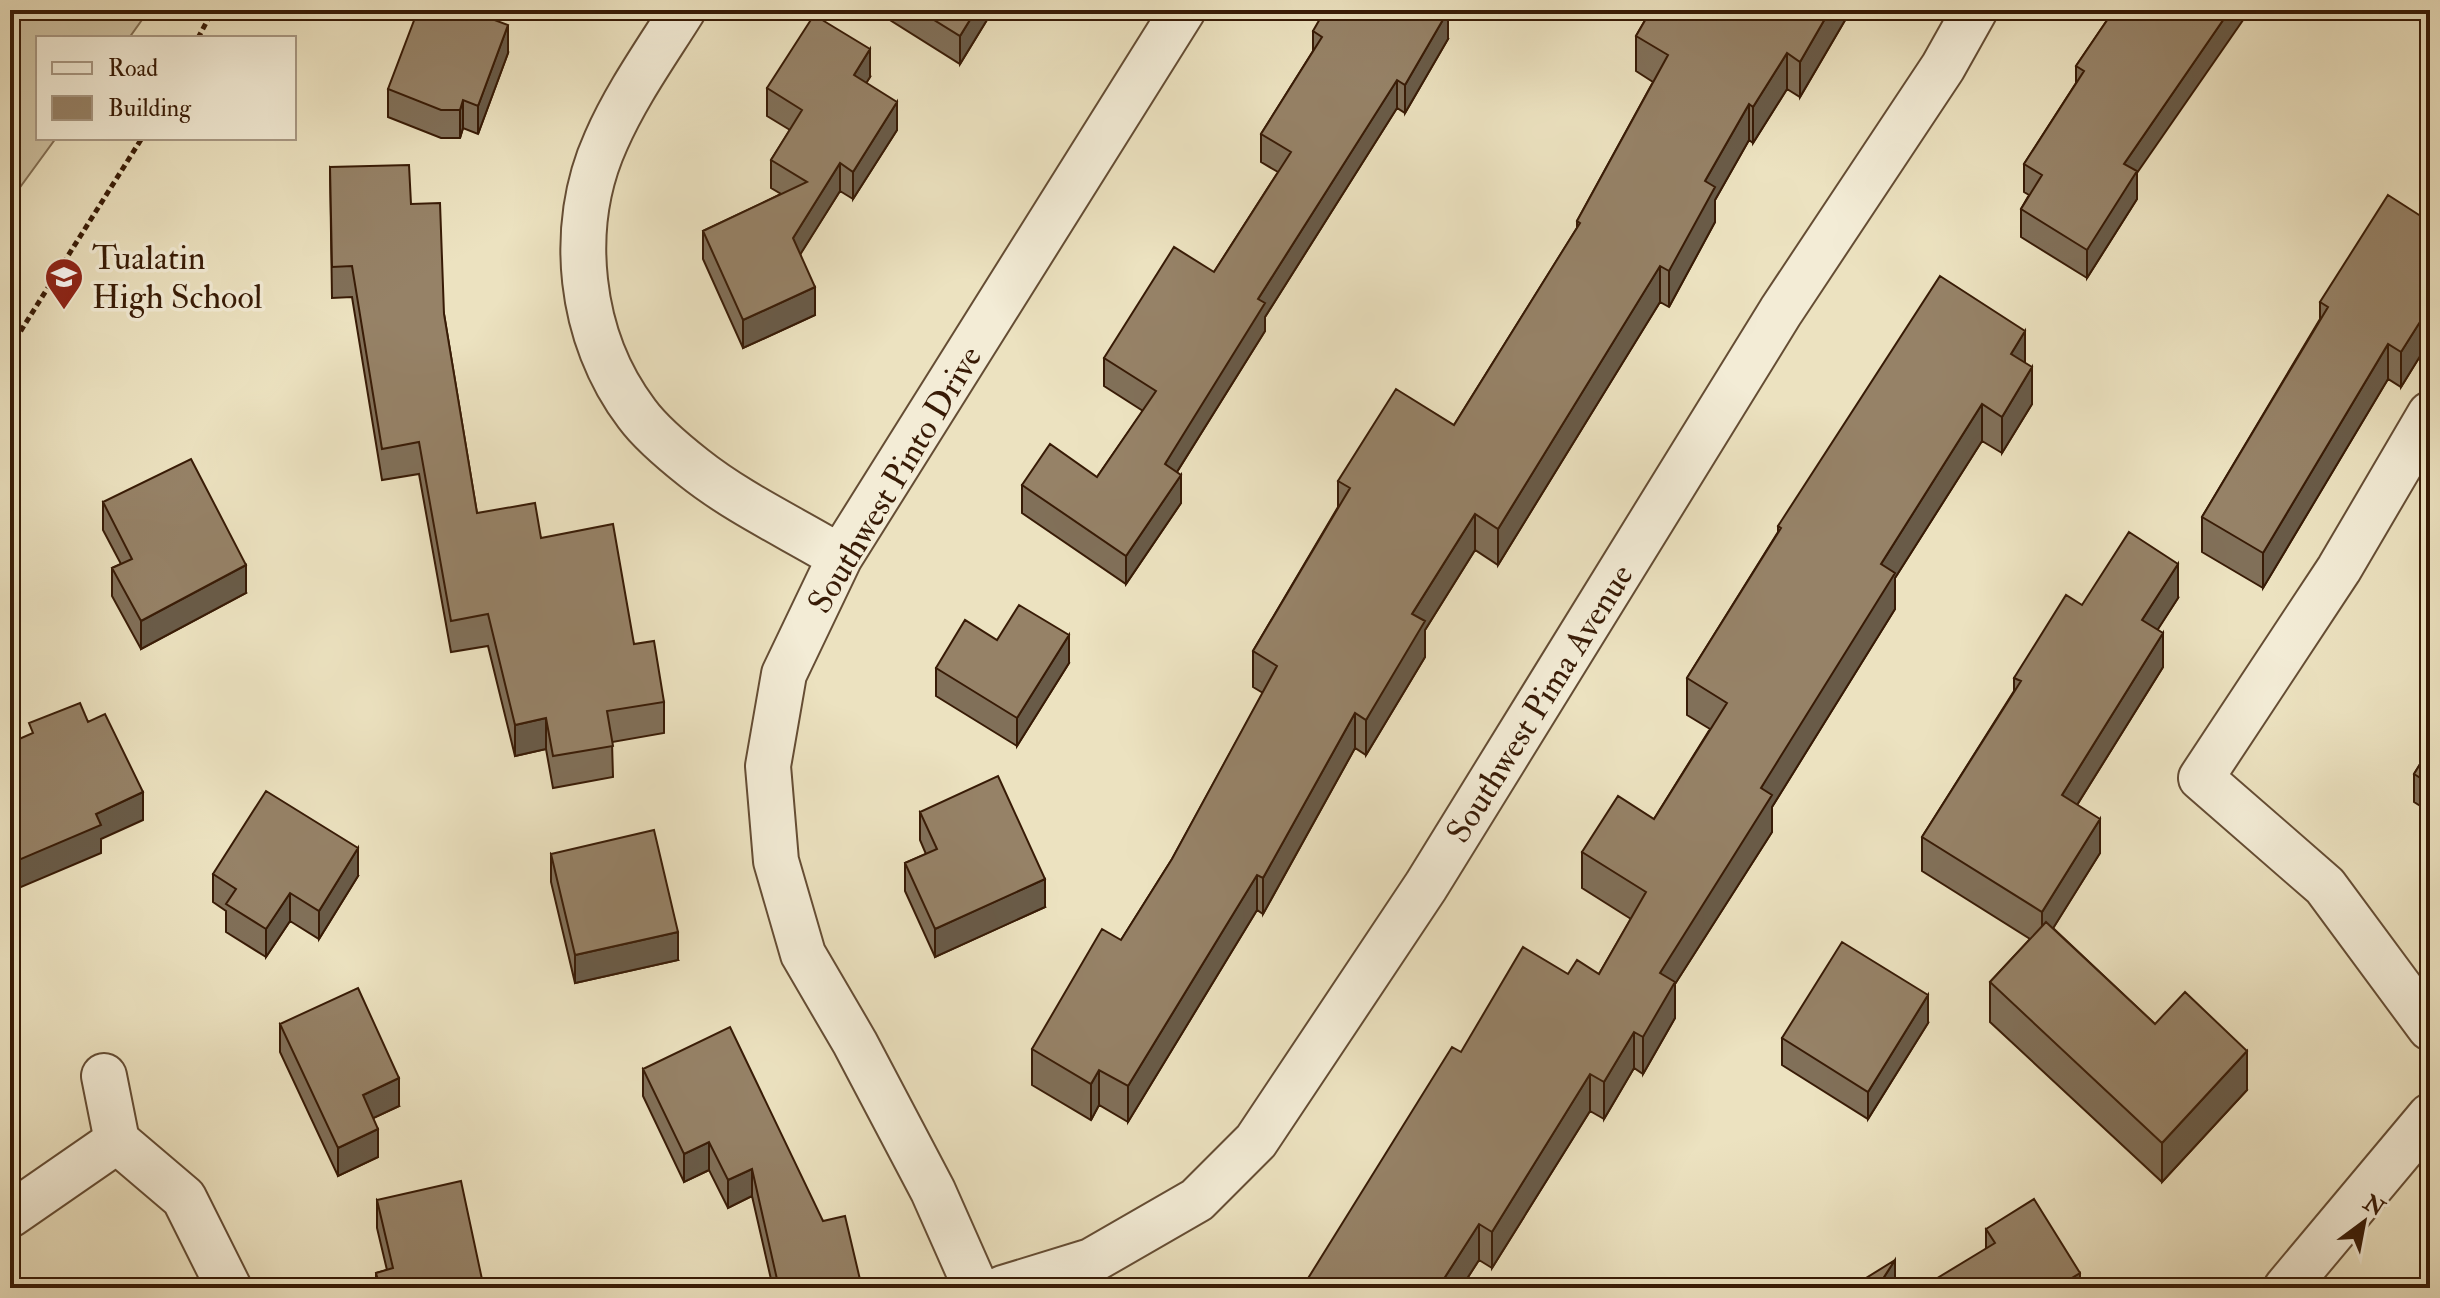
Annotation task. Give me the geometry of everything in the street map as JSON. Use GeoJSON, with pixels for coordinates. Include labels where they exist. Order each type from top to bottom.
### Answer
{"type":"FeatureCollection","features":[{"type":"Feature","properties":{"kind":"street"},"geometry":{"type":"LineString","coordinates":[[683,10],[605,143],[590,188],[582,239],[585,283],[601,349],[637,414],[695,469],[840,557]]}},
{"type":"Feature","properties":{"kind":"street","name":"Southwest Pinto Drive"},"geometry":{"type":"LineString","coordinates":[[976,1288],[933,1191],[855,1043],[803,954],[776,861],[768,766],[784,674],[840,557],[1183,10]]}},
{"type":"Feature","properties":{"kind":"street","name":"Southwest Pima Avenue"},"geometry":{"type":"LineString","coordinates":[[1003,1288],[1105,1254],[1197,1200],[1256,1141],[1426,886],[1781,311],[1943,67],[1975,10]]}},
{"type":"Feature","properties":{"kind":"street"},"geometry":{"type":"LineString","coordinates":[[2430,414],[2339,569],[2201,778],[2325,886],[2430,1028]]}},
{"type":"Feature","properties":{"kind":"street"},"geometry":{"type":"LineString","coordinates":[[104,1076],[117,1141],[184,1198],[229,1288]]}},
{"type":"Feature","properties":{"kind":"street"},"geometry":{"type":"LineString","coordinates":[[2286,1288],[2430,1116]]}},
{"type":"Feature","properties":{"kind":"street"},"geometry":{"type":"LineString","coordinates":[[10,1215],[117,1141]]}},
{"type":"Feature","properties":{"kind":"path"},"geometry":{"type":"LineString","coordinates":[[199,36],[213,10]]}},
{"type":"Feature","properties":{"kind":"path"},"geometry":{"type":"LineString","coordinates":[[10,348],[141,140]]}},
{"type":"Feature","properties":{"kind":"shaded area"},"geometry":{"type":"Polygon","coordinates":[[[10,10],[149,10],[130,36],[36,36],[36,140],[55,140],[10,201],[10,10]]]}},
{"type":"Feature","properties":{"kind":"building"},"geometry":{"type":"Polygon","coordinates":[[[418,10],[468,10],[508,25],[478,106],[463,100],[460,110],[441,110],[388,89],[418,10]]]}},
{"type":"Feature","properties":{"kind":"building"},"geometry":{"type":"Polygon","coordinates":[[[918,10],[976,10],[960,36],[918,10]]]}},
{"type":"Feature","properties":{"kind":"building"},"geometry":{"type":"Polygon","coordinates":[[[1325,10],[1448,11],[1405,85],[1397,80],[1258,299],[1265,303],[1165,464],[1181,475],[1126,556],[1022,485],[1050,444],[1097,477],[1156,391],[1104,358],[1174,247],[1214,272],[1291,152],[1261,134],[1322,37],[1313,31],[1325,10]]]}},
{"type":"Feature","properties":{"kind":"building"},"geometry":{"type":"Polygon","coordinates":[[[1651,10],[1830,10],[1800,62],[1787,53],[1753,107],[1749,104],[1705,181],[1715,187],[1669,271],[1660,266],[1498,529],[1475,514],[1412,614],[1425,621],[1366,720],[1355,713],[1263,878],[1257,875],[1128,1086],[1099,1070],[1091,1084],[1032,1049],[1102,929],[1121,940],[1172,859],[1277,666],[1253,651],[1350,488],[1338,481],[1396,389],[1454,425],[1580,223],[1577,221],[1668,55],[1636,36],[1651,10]]]}},
{"type":"Feature","properties":{"kind":"building"},"geometry":{"type":"Polygon","coordinates":[[[2114,10],[2230,10],[2124,164],[2137,171],[2087,250],[2021,209],[2042,175],[2024,164],[2084,71],[2076,66],[2114,10]]]}},
{"type":"Feature","properties":{"kind":"building"},"geometry":{"type":"Polygon","coordinates":[[[814,15],[870,49],[854,75],[897,102],[853,172],[840,163],[793,238],[815,287],[743,320],[703,231],[807,182],[771,160],[802,110],[767,88],[814,15]]]}},
{"type":"Feature","properties":{"kind":"building"},"geometry":{"type":"Polygon","coordinates":[[[409,165],[411,204],[440,203],[444,314],[477,513],[535,503],[541,538],[613,524],[634,644],[654,641],[664,702],[607,711],[613,746],[553,756],[546,718],[515,725],[488,614],[451,621],[419,442],[382,449],[352,266],[332,267],[330,167],[409,165]]]}},
{"type":"Feature","properties":{"kind":"building"},"geometry":{"type":"Polygon","coordinates":[[[2388,195],[2430,222],[2430,306],[2401,352],[2388,344],[2263,553],[2202,517],[2328,307],[2320,302],[2388,195]]]}},
{"type":"Feature","properties":{"kind":"building"},"geometry":{"type":"Polygon","coordinates":[[[1940,276],[2025,331],[2011,354],[2032,367],[2002,417],[1982,404],[1881,564],[1895,573],[1761,788],[1772,795],[1660,973],[1675,982],[1643,1037],[1634,1032],[1604,1082],[1590,1074],[1492,1232],[1479,1224],[1438,1288],[1302,1288],[1452,1047],[1461,1052],[1523,947],[1568,974],[1577,960],[1599,974],[1646,892],[1582,852],[1618,796],[1654,819],[1727,703],[1687,678],[1781,528],[1778,526],[1940,276]]]}},
{"type":"Feature","properties":{"kind":"building"},"geometry":{"type":"Polygon","coordinates":[[[191,459],[246,565],[141,621],[112,568],[132,559],[103,502],[191,459]]]}},
{"type":"Feature","properties":{"kind":"building"},"geometry":{"type":"Polygon","coordinates":[[[2129,532],[2178,564],[2142,620],[2163,633],[2062,795],[2100,819],[2042,912],[1922,837],[2021,681],[2014,678],[2066,595],[2082,605],[2129,532]]]}},
{"type":"Feature","properties":{"kind":"building"},"geometry":{"type":"Polygon","coordinates":[[[1019,605],[1069,635],[1017,718],[936,668],[965,620],[997,640],[1019,605]]]}},
{"type":"Feature","properties":{"kind":"building"},"geometry":{"type":"Polygon","coordinates":[[[80,703],[88,722],[105,714],[143,792],[96,814],[101,825],[10,866],[10,743],[33,733],[29,723],[80,703]]]}},
{"type":"Feature","properties":{"kind":"building"},"geometry":{"type":"Polygon","coordinates":[[[2430,748],[2430,784],[2414,774],[2430,748]]]}},
{"type":"Feature","properties":{"kind":"building"},"geometry":{"type":"Polygon","coordinates":[[[998,776],[1045,879],[935,929],[905,863],[937,849],[920,812],[998,776]]]}},
{"type":"Feature","properties":{"kind":"building"},"geometry":{"type":"Polygon","coordinates":[[[266,791],[358,848],[319,911],[290,893],[266,929],[226,904],[236,889],[213,874],[266,791]]]}},
{"type":"Feature","properties":{"kind":"building"},"geometry":{"type":"Polygon","coordinates":[[[654,830],[678,932],[575,955],[551,854],[654,830]]]}},
{"type":"Feature","properties":{"kind":"building"},"geometry":{"type":"Polygon","coordinates":[[[2046,922],[2155,1024],[2185,992],[2247,1051],[2162,1143],[1990,982],[2046,922]]]}},
{"type":"Feature","properties":{"kind":"building"},"geometry":{"type":"Polygon","coordinates":[[[1842,942],[1928,995],[1868,1092],[1782,1038],[1842,942]]]}},
{"type":"Feature","properties":{"kind":"building"},"geometry":{"type":"Polygon","coordinates":[[[358,988],[399,1078],[363,1095],[378,1129],[338,1148],[280,1024],[358,988]]]}},
{"type":"Feature","properties":{"kind":"building"},"geometry":{"type":"Polygon","coordinates":[[[730,1027],[823,1221],[845,1216],[862,1288],[779,1288],[752,1169],[728,1180],[709,1142],[684,1154],[643,1069],[730,1027]]]}},
{"type":"Feature","properties":{"kind":"building"},"geometry":{"type":"Polygon","coordinates":[[[461,1181],[483,1284],[468,1288],[380,1288],[376,1273],[393,1268],[377,1200],[461,1181]]]}},
{"type":"Feature","properties":{"kind":"building"},"geometry":{"type":"Polygon","coordinates":[[[2034,1199],[2080,1273],[2055,1288],[1921,1288],[1995,1243],[1986,1229],[2034,1199]]]}},
{"type":"Feature","properties":{"kind":"building"},"geometry":{"type":"Polygon","coordinates":[[[1895,1260],[1877,1288],[1850,1288],[1895,1260]]]}},
{"type":"Feature","properties":{"kind":"building"},"geometry":{"type":"Polygon","coordinates":[[[2430,1274],[2430,1288],[2418,1288],[2430,1274]]]}},
{"type":"Feature","properties":{"kind":"place","name":"Tualatin High School"},"geometry":{"type":"Point","coordinates":[64,311]}}]}
